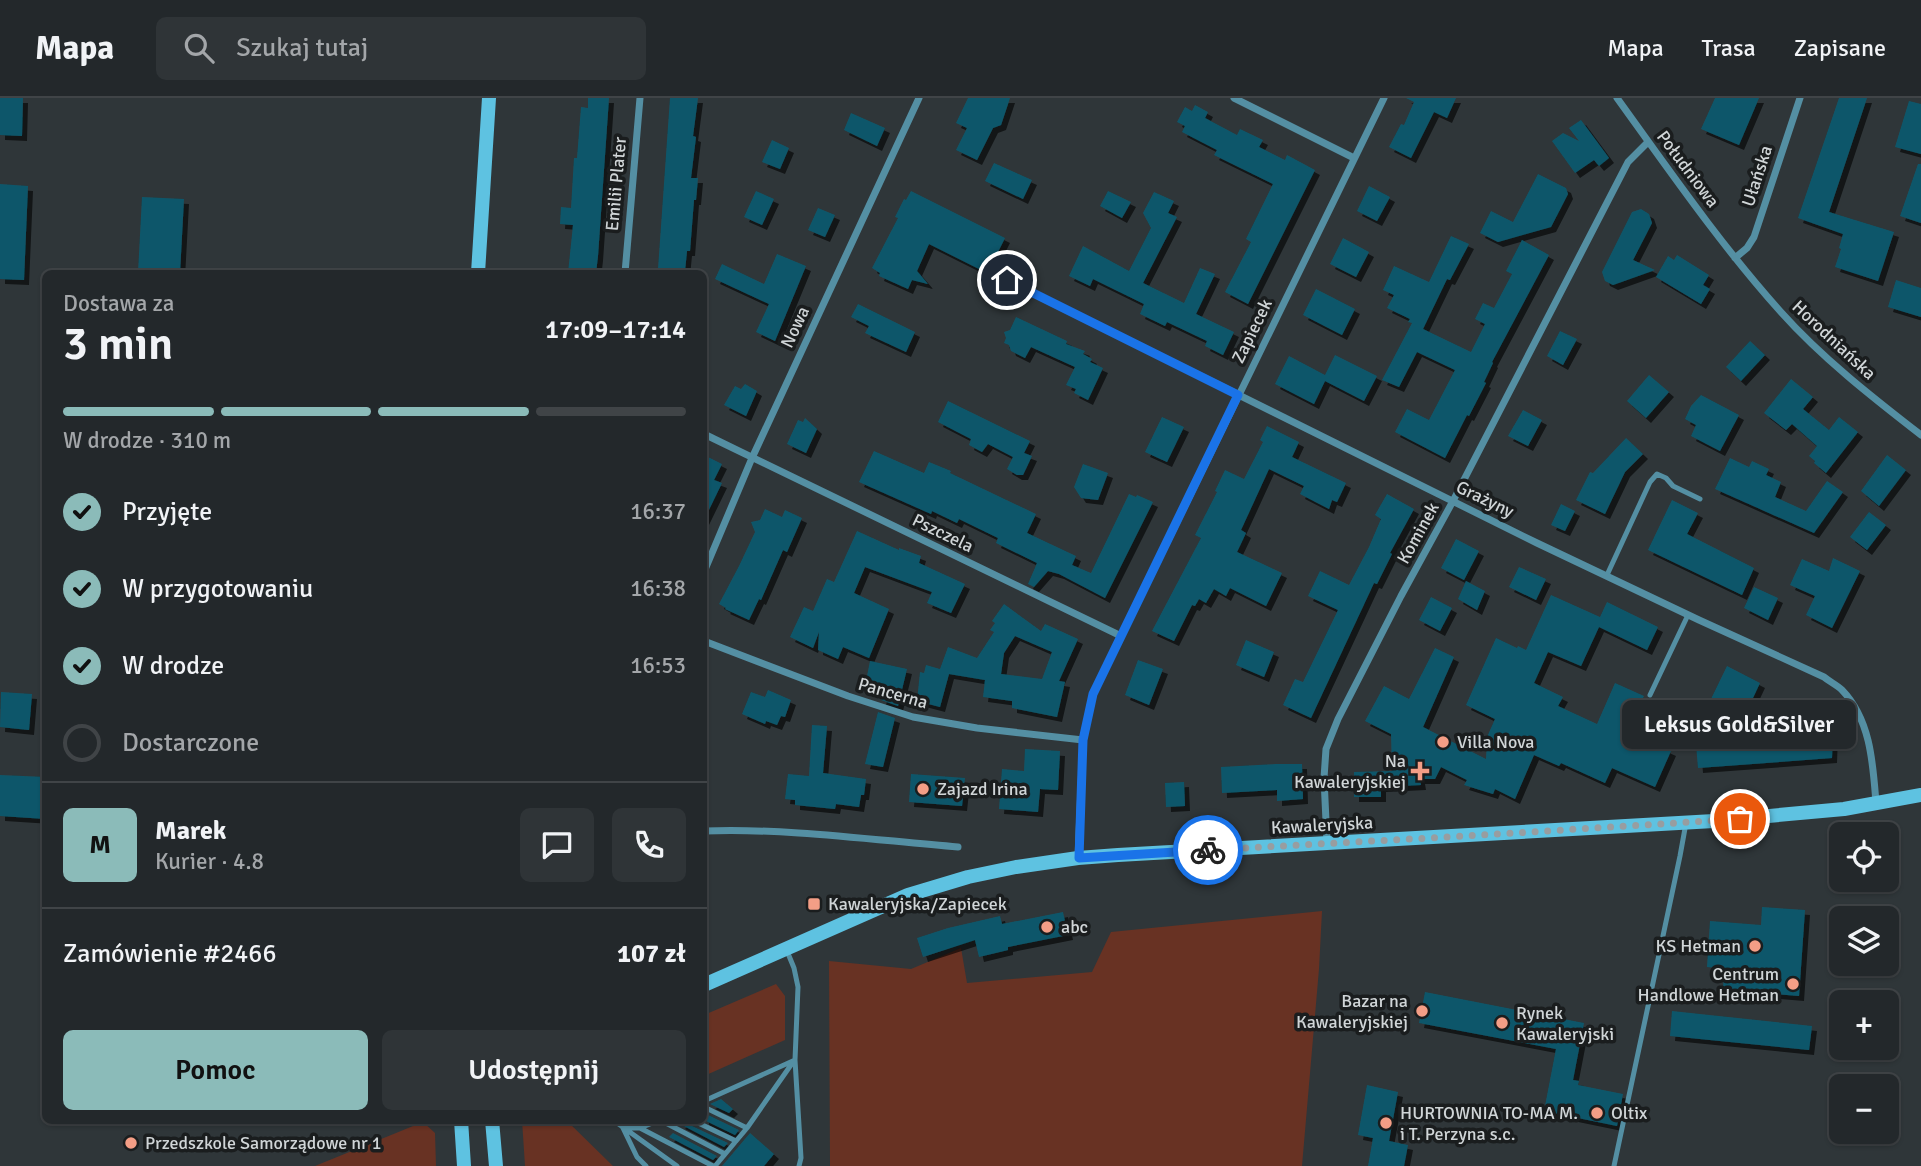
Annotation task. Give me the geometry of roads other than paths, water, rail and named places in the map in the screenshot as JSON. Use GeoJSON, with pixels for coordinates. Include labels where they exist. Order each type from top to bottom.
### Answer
{"type":"FeatureCollection","features":[{"type":"Feature","properties":{"kind":"street"},"geometry":{"type":"LineString","coordinates":[[478,270],[489,98]]}},
{"type":"Feature","properties":{"kind":"street","name":"Emilii Plater"},"geometry":{"type":"LineString","coordinates":[[625,270],[640,98]]}},
{"type":"Feature","properties":{"kind":"street","name":"Nowa"},"geometry":{"type":"LineString","coordinates":[[707,565],[752,458],[919,98]]}},
{"type":"Feature","properties":{"kind":"street"},"geometry":{"type":"LineString","coordinates":[[1234,98],[1354,158]]}},
{"type":"Feature","properties":{"kind":"street","name":"Zapiecek"},"geometry":{"type":"LineString","coordinates":[[1079,858],[1083,740],[1093,694],[1384,98]]}},
{"type":"Feature","properties":{"kind":"street","name":"Południowa"},"geometry":{"type":"LineString","coordinates":[[1617,98],[1735,258]]}},
{"type":"Feature","properties":{"kind":"street","name":"Ułańska"},"geometry":{"type":"LineString","coordinates":[[1735,258],[1747,248],[1754,237],[1800,98]]}},
{"type":"Feature","properties":{"kind":"street","name":"Kominek"},"geometry":{"type":"LineString","coordinates":[[1327,844],[1324,778],[1326,749],[1338,719],[1628,162],[1648,142]]}},
{"type":"Feature","properties":{"kind":"street","name":"Horodniańska"},"geometry":{"type":"LineString","coordinates":[[1735,258],[1782,313],[1829,359],[1921,435]]}},
{"type":"Feature","properties":{"kind":"street","name":"Grażyny"},"geometry":{"type":"LineString","coordinates":[[1007,280],[1453,501],[1688,615],[1824,677],[1842,690],[1857,710],[1867,734],[1876,803]]}},
{"type":"Feature","properties":{"kind":"street"},"geometry":{"type":"LineString","coordinates":[[707,436],[752,458]]}},
{"type":"Feature","properties":{"kind":"street","name":"Pszczela"},"geometry":{"type":"LineString","coordinates":[[752,458],[1121,636]]}},
{"type":"Feature","properties":{"kind":"street","name":"Pancerna"},"geometry":{"type":"LineString","coordinates":[[707,641],[848,696],[913,717],[977,728],[1083,740]]}},
{"type":"Feature","properties":{"kind":"street","name":"Kawaleryjska"},"geometry":{"type":"LineString","coordinates":[[707,984],[908,895],[968,877],[1016,867],[1079,858],[1686,823],[1831,810],[1921,795]]}},
{"type":"Feature","properties":{"kind":"street"},"geometry":{"type":"LineString","coordinates":[[707,831],[790,833],[958,848]]}},
{"type":"Feature","properties":{"kind":"street"},"geometry":{"type":"LineString","coordinates":[[461,1124],[464,1166]]}},
{"type":"Feature","properties":{"kind":"street"},"geometry":{"type":"LineString","coordinates":[[492,1124],[496,1166]]}},
{"type":"Feature","properties":{"kind":"lane"},"geometry":{"type":"LineString","coordinates":[[1606,575],[1650,482],[1657,474],[1666,478],[1673,486],[1700,499]]}},
{"type":"Feature","properties":{"kind":"lane"},"geometry":{"type":"LineString","coordinates":[[1650,695],[1688,615]]}},
{"type":"Feature","properties":{"kind":"lane"},"geometry":{"type":"LineString","coordinates":[[1614,1166],[1686,823]]}},
{"type":"Feature","properties":{"kind":"lane"},"geometry":{"type":"LineString","coordinates":[[786,948],[798,987],[794,1060],[801,1158],[799,1166]]}},
{"type":"Feature","properties":{"kind":"lane"},"geometry":{"type":"LineString","coordinates":[[707,1100],[794,1060]]}},
{"type":"Feature","properties":{"kind":"lane"},"geometry":{"type":"LineString","coordinates":[[640,1128],[714,1166],[747,1128],[794,1060]]}},
{"type":"Feature","properties":{"kind":"lane"},"geometry":{"type":"LineString","coordinates":[[707,1108],[747,1128]]}},
{"type":"Feature","properties":{"kind":"lane"},"geometry":{"type":"LineString","coordinates":[[618,1124],[677,1166]]}},
{"type":"Feature","properties":{"kind":"lane"},"geometry":{"type":"LineString","coordinates":[[623,1128],[640,1128],[650,1124]]}},
{"type":"Feature","properties":{"kind":"lane"},"geometry":{"type":"LineString","coordinates":[[668,1124],[725,1154]]}},
{"type":"Feature","properties":{"kind":"lane"},"geometry":{"type":"LineString","coordinates":[[700,1124],[736,1141]]}},
{"type":"Feature","properties":{"kind":"lane"},"geometry":{"type":"LineString","coordinates":[[623,1128],[638,1157],[646,1166]]}},
{"type":"Feature","properties":{"kind":"place","name":"Villa Nova"},"geometry":{"type":"Point","coordinates":[1443,742]}},
{"type":"Feature","properties":{"kind":"place","name":"Na Kawaleryjskiej"},"geometry":{"type":"Point","coordinates":[1420,771]}},
{"type":"Feature","properties":{"kind":"place","name":"Zajazd Irina"},"geometry":{"type":"Point","coordinates":[923,789]}},
{"type":"Feature","properties":{"kind":"place","name":"Leksus Gold&Silver"},"geometry":{"type":"Point","coordinates":[1740,819]}},
{"type":"Feature","properties":{"kind":"place","name":"Kawaleryjska/Zapiecek"},"geometry":{"type":"Point","coordinates":[814,904]}},
{"type":"Feature","properties":{"kind":"place","name":"abc"},"geometry":{"type":"Point","coordinates":[1047,927]}},
{"type":"Feature","properties":{"kind":"place","name":"KS Hetman"},"geometry":{"type":"Point","coordinates":[1755,946]}},
{"type":"Feature","properties":{"kind":"place","name":"Centrum Handlowe Hetman"},"geometry":{"type":"Point","coordinates":[1793,984]}},
{"type":"Feature","properties":{"kind":"place","name":"Bazar na Kawaleryjskiej"},"geometry":{"type":"Point","coordinates":[1422,1011]}},
{"type":"Feature","properties":{"kind":"place","name":"Rynek Kawaleryjski"},"geometry":{"type":"Point","coordinates":[1502,1023]}},
{"type":"Feature","properties":{"kind":"place","name":"Oltix"},"geometry":{"type":"Point","coordinates":[1597,1113]}},
{"type":"Feature","properties":{"kind":"place","name":"HURTOWNIA TO-MA M. i T. Perzyna s.c."},"geometry":{"type":"Point","coordinates":[1386,1123]}},
{"type":"Feature","properties":{"kind":"place","name":"Przedszkole Samorządowe nr 1"},"geometry":{"type":"Point","coordinates":[131,1143]}}]}
